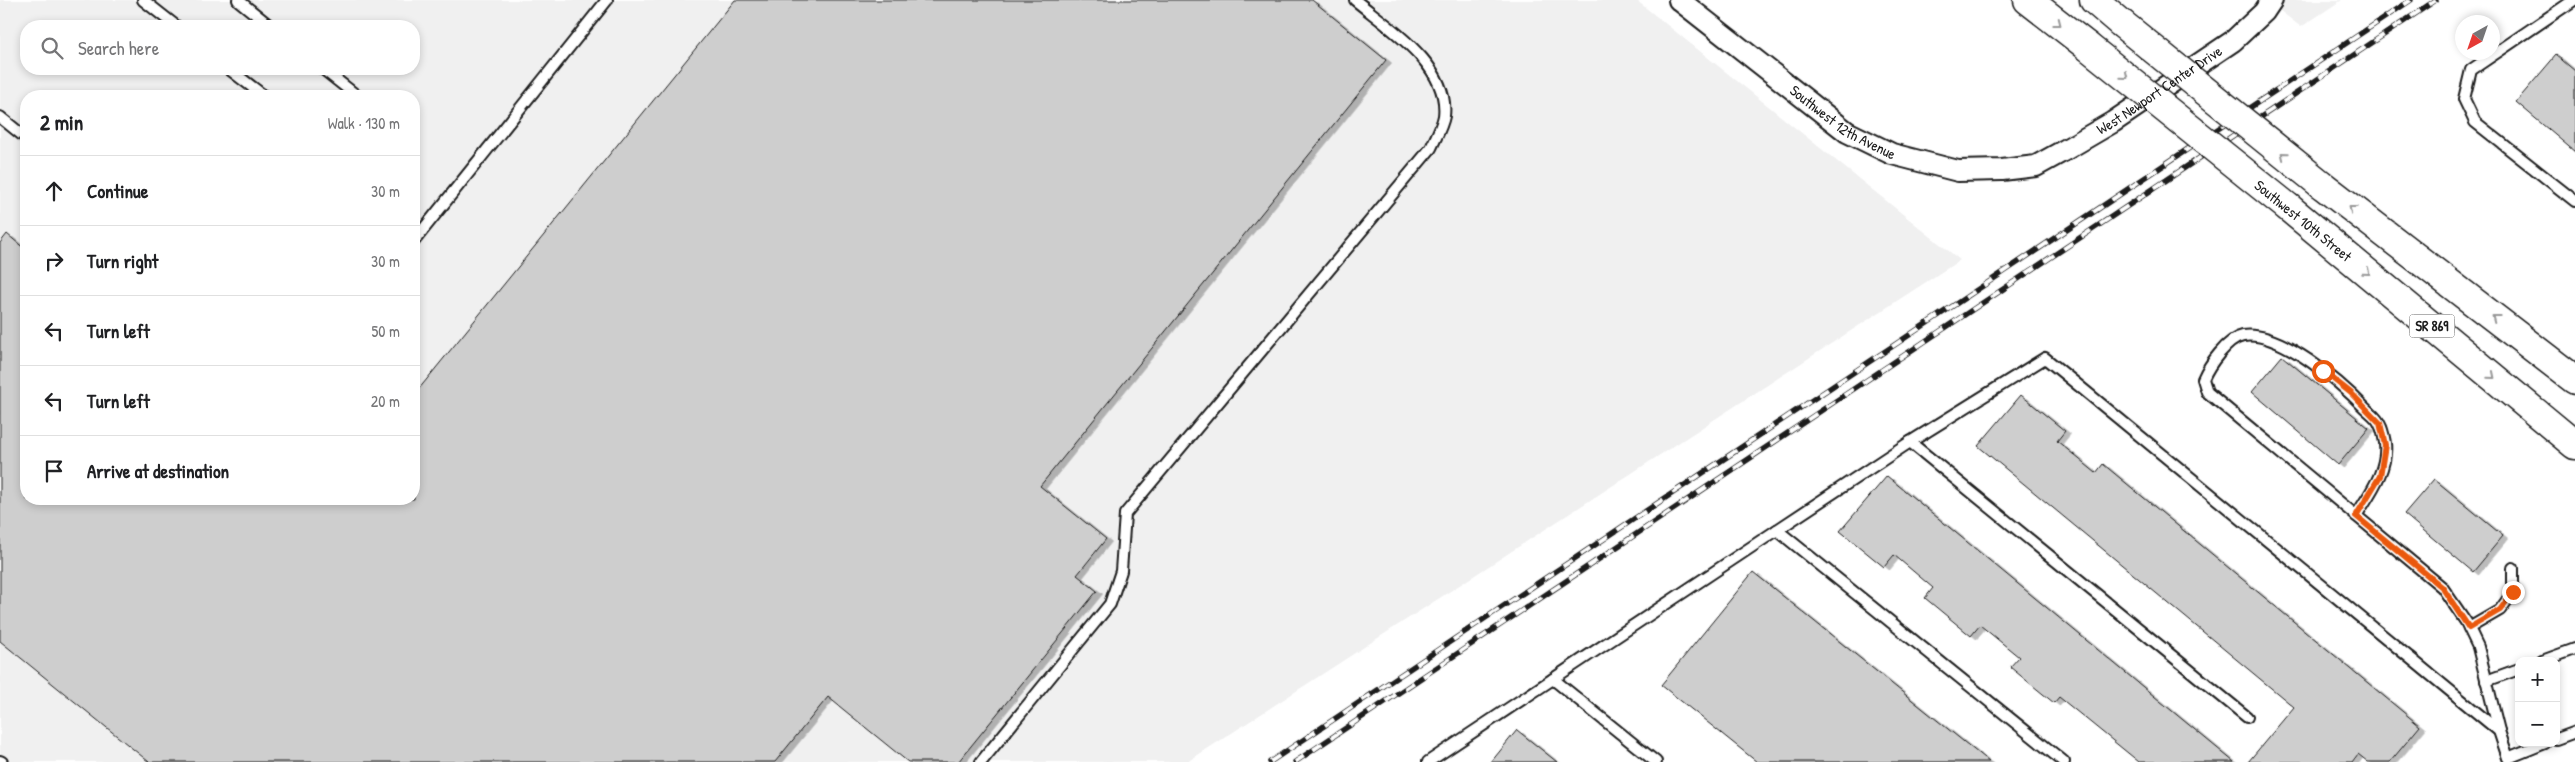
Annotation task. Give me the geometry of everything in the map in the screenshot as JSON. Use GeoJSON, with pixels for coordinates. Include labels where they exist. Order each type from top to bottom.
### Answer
{"type":"FeatureCollection","features":[{"type":"Feature","properties":{"kind":"main road","name":"Southwest 10th Street"},"geometry":{"type":"LineString","coordinates":[[2028,0],[2288,208],[2575,445]]}},
{"type":"Feature","properties":{"kind":"main road","name":"SR 869"},"geometry":{"type":"LineString","coordinates":[[2094,0],[2322,185],[2575,380]]}},
{"type":"Feature","properties":{"kind":"street","name":"Southwest 12th Avenue"},"geometry":{"type":"LineString","coordinates":[[1680,0],[1847,132],[1892,154],[1958,171],[2002,170],[2036,166]]}},
{"type":"Feature","properties":{"kind":"street","name":"West Newport Center Drive"},"geometry":{"type":"LineString","coordinates":[[2036,166],[2113,122],[2233,41],[2272,0]]}},
{"type":"Feature","properties":{"kind":"lane"},"geometry":{"type":"LineString","coordinates":[[143,0],[168,20]]}},
{"type":"Feature","properties":{"kind":"lane"},"geometry":{"type":"LineString","coordinates":[[238,0],[263,20]]}},
{"type":"Feature","properties":{"kind":"lane"},"geometry":{"type":"LineString","coordinates":[[420,234],[607,0]]}},
{"type":"Feature","properties":{"kind":"lane"},"geometry":{"type":"LineString","coordinates":[[982,762],[1110,604],[1121,570],[1125,514],[1431,148],[1444,117],[1443,95],[1436,76],[1408,44],[1354,0]]}},
{"type":"Feature","properties":{"kind":"lane"},"geometry":{"type":"LineString","coordinates":[[2574,0],[2471,70],[2464,99],[2475,122],[2575,201]]}},
{"type":"Feature","properties":{"kind":"lane"},"geometry":{"type":"LineString","coordinates":[[237,75],[256,90]]}},
{"type":"Feature","properties":{"kind":"lane"},"geometry":{"type":"LineString","coordinates":[[331,75],[350,90]]}},
{"type":"Feature","properties":{"kind":"lane"},"geometry":{"type":"LineString","coordinates":[[0,117],[20,133]]}},
{"type":"Feature","properties":{"kind":"lane"},"geometry":{"type":"LineString","coordinates":[[2356,516],[2380,476],[2385,445],[2380,423],[2351,393],[2323,371],[2284,346],[2258,336],[2241,336],[2219,353],[2208,368],[2203,379],[2207,392],[2356,516],[2442,587],[2469,628],[2478,647],[2505,761],[2536,747]]}},
{"type":"Feature","properties":{"kind":"lane"},"geometry":{"type":"LineString","coordinates":[[1428,762],[1910,442],[2045,358],[2498,731]]}},
{"type":"Feature","properties":{"kind":"lane"},"geometry":{"type":"LineString","coordinates":[[1910,442],[2247,717]]}},
{"type":"Feature","properties":{"kind":"lane"},"geometry":{"type":"LineString","coordinates":[[1777,530],[2064,762]]}},
{"type":"Feature","properties":{"kind":"lane"},"geometry":{"type":"LineString","coordinates":[[2469,628],[2500,610],[2513,592],[2513,568]]}},
{"type":"Feature","properties":{"kind":"lane"},"geometry":{"type":"LineString","coordinates":[[2553,657],[2575,649]]}},
{"type":"Feature","properties":{"kind":"lane"},"geometry":{"type":"LineString","coordinates":[[2486,681],[2515,670]]}},
{"type":"Feature","properties":{"kind":"lane"},"geometry":{"type":"LineString","coordinates":[[1553,679],[1656,762]]}},
{"type":"Feature","properties":{"kind":"lane"},"geometry":{"type":"LineString","coordinates":[[2560,738],[2575,732]]}},
{"type":"Feature","properties":{"kind":"shaded area"},"geometry":{"type":"Polygon","coordinates":[[[0,0],[1636,0],[1960,260],[1187,762],[0,762],[0,0]]]}},
{"type":"Feature","properties":{"kind":"shaded area"},"geometry":{"type":"Polygon","coordinates":[[[2266,0],[2342,0],[2301,27],[2266,0]]]}},
{"type":"Feature","properties":{"kind":"building"},"geometry":{"type":"Polygon","coordinates":[[[735,0],[1312,0],[1386,60],[1040,486],[1106,539],[1077,575],[1097,591],[958,762],[908,762],[828,697],[775,762],[149,762],[0,641],[0,243],[7,234],[20,245],[20,505],[420,505],[420,388],[735,0]]]}},
{"type":"Feature","properties":{"kind":"building"},"geometry":{"type":"Polygon","coordinates":[[[2556,55],[2575,71],[2575,152],[2516,102],[2556,55]]]}},
{"type":"Feature","properties":{"kind":"building"},"geometry":{"type":"Polygon","coordinates":[[[2282,356],[2369,428],[2338,465],[2252,392],[2282,356]]]}},
{"type":"Feature","properties":{"kind":"building"},"geometry":{"type":"Polygon","coordinates":[[[2021,395],[2065,431],[2057,441],[2096,473],[2103,464],[2420,726],[2390,762],[2368,762],[2358,754],[2352,762],[2248,762],[2294,707],[1978,446],[2021,395]]]}},
{"type":"Feature","properties":{"kind":"building"},"geometry":{"type":"Polygon","coordinates":[[[1887,476],[2234,762],[2139,762],[2059,697],[2054,703],[2010,667],[2019,657],[1980,625],[1971,636],[1925,598],[1933,588],[1894,555],[1884,567],[1840,531],[1887,476]]]}},
{"type":"Feature","properties":{"kind":"building"},"geometry":{"type":"Polygon","coordinates":[[[2434,479],[2503,536],[2473,572],[2404,514],[2434,479]]]}},
{"type":"Feature","properties":{"kind":"building"},"geometry":{"type":"Polygon","coordinates":[[[1753,572],[1989,762],[1757,762],[1661,685],[1753,572]]]}},
{"type":"Feature","properties":{"kind":"building"},"geometry":{"type":"Polygon","coordinates":[[[1517,730],[1557,762],[1491,762],[1517,730]]]}},
{"type":"Feature","properties":{"kind":"railway"},"geometry":{"type":"LineString","coordinates":[[1270,762],[2411,0]]}},
{"type":"Feature","properties":{"kind":"railway"},"geometry":{"type":"LineString","coordinates":[[1295,762],[2436,0]]}},
{"type":"Feature","properties":{"kind":"route"},"geometry":{"type":"LineString","coordinates":[[2323,371],[2351,393],[2380,423],[2385,445],[2380,476],[2356,516],[2442,587],[2469,628],[2500,610],[2513,592]]}}]}
